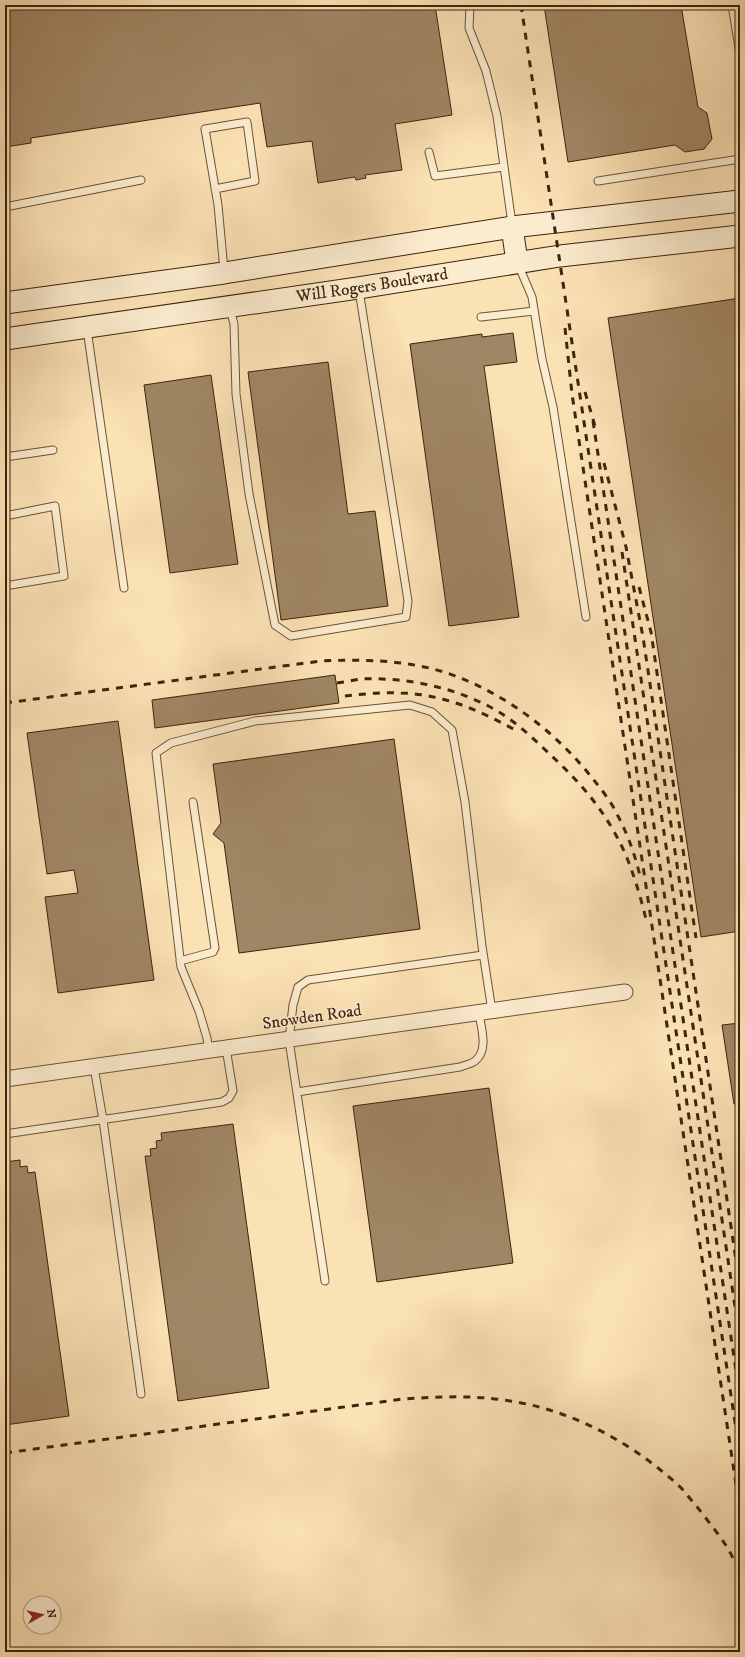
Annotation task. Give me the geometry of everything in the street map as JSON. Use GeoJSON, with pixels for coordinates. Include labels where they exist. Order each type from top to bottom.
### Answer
{"type":"FeatureCollection","features":[{"type":"Feature","properties":{"kind":"main road","name":"Will Rogers Boulevard"},"geometry":{"type":"LineString","coordinates":[[5,303],[224,272],[512,227],[740,201]]}},
{"type":"Feature","properties":{"kind":"main road"},"geometry":{"type":"LineString","coordinates":[[512,227],[517,262]]}},
{"type":"Feature","properties":{"kind":"main road","name":"Will Rogers Boulevard"},"geometry":{"type":"LineString","coordinates":[[5,339],[358,288],[517,262],[740,236]]}},
{"type":"Feature","properties":{"kind":"main road"},"geometry":{"type":"LineString","coordinates":[[224,272],[229,306]]}},
{"type":"Feature","properties":{"kind":"street","name":"Snowden Road"},"geometry":{"type":"LineString","coordinates":[[5,1079],[625,992]]}},
{"type":"Feature","properties":{"kind":"lane"},"geometry":{"type":"LineString","coordinates":[[470,5],[469,28],[486,71],[497,116],[512,227]]}},
{"type":"Feature","properties":{"kind":"lane"},"geometry":{"type":"LineString","coordinates":[[732,5],[740,54]]}},
{"type":"Feature","properties":{"kind":"lane"},"geometry":{"type":"LineString","coordinates":[[215,189],[255,181],[247,122],[205,129],[215,189],[218,205],[224,272]]}},
{"type":"Feature","properties":{"kind":"lane"},"geometry":{"type":"LineString","coordinates":[[429,152],[435,176],[504,167]]}},
{"type":"Feature","properties":{"kind":"lane"},"geometry":{"type":"LineString","coordinates":[[598,181],[740,159]]}},
{"type":"Feature","properties":{"kind":"lane"},"geometry":{"type":"LineString","coordinates":[[5,207],[141,180]]}},
{"type":"Feature","properties":{"kind":"lane"},"geometry":{"type":"LineString","coordinates":[[517,262],[532,297],[542,358],[553,408],[586,616]]}},
{"type":"Feature","properties":{"kind":"lane"},"geometry":{"type":"LineString","coordinates":[[229,306],[234,324],[236,394],[251,502],[275,625],[291,636],[406,617],[408,601],[358,288]]}},
{"type":"Feature","properties":{"kind":"lane"},"geometry":{"type":"LineString","coordinates":[[481,317],[534,311]]}},
{"type":"Feature","properties":{"kind":"lane"},"geometry":{"type":"LineString","coordinates":[[86,327],[124,588]]}},
{"type":"Feature","properties":{"kind":"lane"},"geometry":{"type":"LineString","coordinates":[[5,457],[53,450]]}},
{"type":"Feature","properties":{"kind":"lane"},"geometry":{"type":"LineString","coordinates":[[5,516],[55,506],[64,576],[5,586]]}},
{"type":"Feature","properties":{"kind":"lane"},"geometry":{"type":"LineString","coordinates":[[209,1051],[207,1038],[199,1011],[181,967],[156,754],[171,742],[255,721],[410,705],[432,712],[452,730],[465,802],[483,955],[486,1012],[484,1044],[479,1057],[474,1062],[460,1067],[297,1092]]}},
{"type":"Feature","properties":{"kind":"lane"},"geometry":{"type":"LineString","coordinates":[[180,960],[213,952],[215,948],[193,802]]}},
{"type":"Feature","properties":{"kind":"lane"},"geometry":{"type":"LineString","coordinates":[[325,1281],[289,1040],[293,1005],[298,987],[308,980],[483,955]]}},
{"type":"Feature","properties":{"kind":"lane"},"geometry":{"type":"LineString","coordinates":[[5,1134],[222,1102],[229,1098],[233,1091],[226,1048]]}},
{"type":"Feature","properties":{"kind":"lane"},"geometry":{"type":"LineString","coordinates":[[94,1067],[103,1120],[141,1394]]}},
{"type":"Feature","properties":{"kind":"building"},"geometry":{"type":"Polygon","coordinates":[[[5,5],[435,5],[452,115],[395,124],[402,170],[365,175],[366,178],[356,180],[355,177],[318,183],[312,141],[267,147],[260,103],[31,138],[31,143],[5,147],[5,5]]]}},
{"type":"Feature","properties":{"kind":"building"},"geometry":{"type":"Polygon","coordinates":[[[544,5],[681,5],[698,107],[707,113],[712,139],[704,149],[685,152],[675,145],[568,162],[544,5]]]}},
{"type":"Feature","properties":{"kind":"building"},"geometry":{"type":"Polygon","coordinates":[[[740,298],[740,931],[701,937],[608,318],[740,298]]]}},
{"type":"Feature","properties":{"kind":"building"},"geometry":{"type":"Polygon","coordinates":[[[513,333],[517,362],[484,366],[519,617],[449,626],[410,344],[482,334],[482,337],[513,333]]]}},
{"type":"Feature","properties":{"kind":"building"},"geometry":{"type":"Polygon","coordinates":[[[328,362],[348,514],[375,511],[388,606],[281,620],[248,372],[328,362]]]}},
{"type":"Feature","properties":{"kind":"building"},"geometry":{"type":"Polygon","coordinates":[[[211,375],[238,564],[170,573],[144,385],[211,375]]]}},
{"type":"Feature","properties":{"kind":"building"},"geometry":{"type":"Polygon","coordinates":[[[335,675],[339,703],[155,728],[152,700],[335,675]]]}},
{"type":"Feature","properties":{"kind":"building"},"geometry":{"type":"Polygon","coordinates":[[[118,721],[154,980],[58,993],[45,897],[78,893],[74,870],[47,874],[27,733],[118,721]]]}},
{"type":"Feature","properties":{"kind":"building"},"geometry":{"type":"Polygon","coordinates":[[[394,739],[420,929],[239,953],[224,843],[213,834],[221,823],[213,764],[394,739]]]}},
{"type":"Feature","properties":{"kind":"building"},"geometry":{"type":"Polygon","coordinates":[[[740,1023],[740,1104],[734,1104],[722,1025],[740,1023]]]}},
{"type":"Feature","properties":{"kind":"building"},"geometry":{"type":"Polygon","coordinates":[[[489,1088],[513,1263],[377,1282],[353,1106],[489,1088]]]}},
{"type":"Feature","properties":{"kind":"building"},"geometry":{"type":"Polygon","coordinates":[[[233,1124],[269,1388],[178,1401],[145,1156],[151,1156],[150,1149],[157,1148],[156,1141],[162,1140],[161,1133],[233,1124]]]}},
{"type":"Feature","properties":{"kind":"building"},"geometry":{"type":"Polygon","coordinates":[[[20,1160],[20,1167],[27,1166],[28,1173],[35,1172],[69,1416],[5,1425],[5,1162],[20,1160]]]}},
{"type":"Feature","properties":{"kind":"railway"},"geometry":{"type":"LineString","coordinates":[[521,5],[740,1455]]}},
{"type":"Feature","properties":{"kind":"railway"},"geometry":{"type":"LineString","coordinates":[[565,328],[572,394],[740,1511]]}},
{"type":"Feature","properties":{"kind":"railway"},"geometry":{"type":"LineString","coordinates":[[585,392],[595,426]]}},
{"type":"Feature","properties":{"kind":"railway"},"geometry":{"type":"LineString","coordinates":[[593,421],[740,1397]]}},
{"type":"Feature","properties":{"kind":"railway"},"geometry":{"type":"LineString","coordinates":[[604,463],[626,547],[643,637],[740,1287]]}},
{"type":"Feature","properties":{"kind":"railway"},"geometry":{"type":"LineString","coordinates":[[622,552],[740,1340]]}},
{"type":"Feature","properties":{"kind":"railway"},"geometry":{"type":"LineString","coordinates":[[639,587],[651,632],[696,938]]}},
{"type":"Feature","properties":{"kind":"railway"},"geometry":{"type":"LineString","coordinates":[[5,703],[321,661],[385,661],[416,665],[447,673],[489,691],[509,703],[545,730],[578,761],[613,806],[628,838],[640,876]]}},
{"type":"Feature","properties":{"kind":"railway"},"geometry":{"type":"LineString","coordinates":[[337,683],[361,679],[396,680],[414,682],[450,690],[467,696],[499,712],[514,723],[536,741],[574,778],[590,796],[611,826],[627,857],[647,923]]}},
{"type":"Feature","properties":{"kind":"railway"},"geometry":{"type":"LineString","coordinates":[[345,696],[373,693],[394,693],[417,694],[447,700],[476,710],[517,731]]}},
{"type":"Feature","properties":{"kind":"railway"},"geometry":{"type":"LineString","coordinates":[[5,1453],[403,1399],[441,1397],[491,1398],[551,1410],[597,1429],[640,1454],[678,1485],[694,1503],[727,1547],[740,1574]]}}]}
